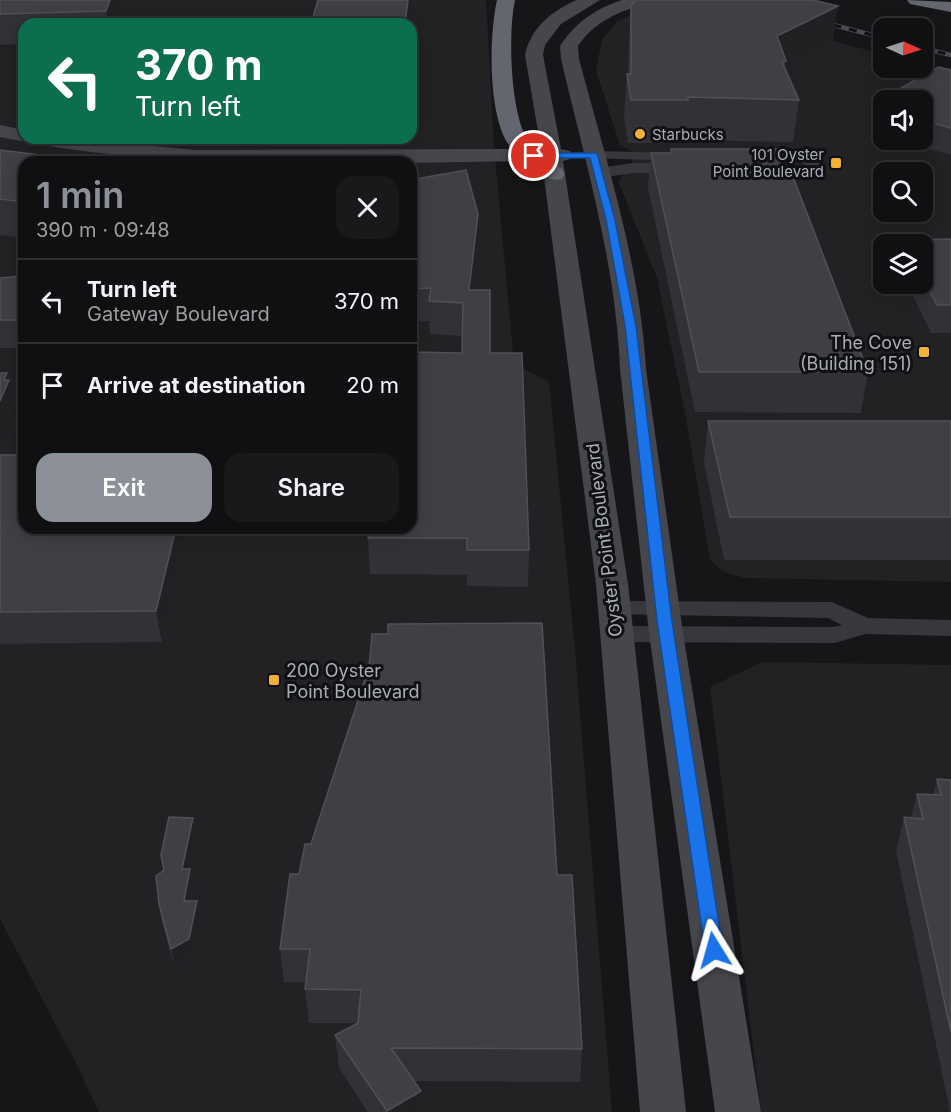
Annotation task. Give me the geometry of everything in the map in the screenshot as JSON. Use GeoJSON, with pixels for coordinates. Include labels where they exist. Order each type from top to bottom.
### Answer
{"type":"FeatureCollection","features":[{"type":"Feature","properties":{"kind":"highway"},"geometry":{"type":"LineString","coordinates":[[506,0],[502,50],[507,99],[515,138],[547,162]]}},
{"type":"Feature","properties":{"kind":"highway"},"geometry":{"type":"LineString","coordinates":[[916,0],[951,7]]}},
{"type":"Feature","properties":{"kind":"street"},"geometry":{"type":"LineString","coordinates":[[640,0],[615,8],[585,24],[569,46],[572,72],[610,220],[631,326],[665,621],[738,1112]]}},
{"type":"Feature","properties":{"kind":"street","name":"Oyster Point Boulevard"},"geometry":{"type":"LineString","coordinates":[[591,1],[555,19],[535,43],[535,73],[615,622],[663,1112]]}},
{"type":"Feature","properties":{"kind":"street"},"geometry":{"type":"LineString","coordinates":[[0,131],[18,135]]}},
{"type":"Feature","properties":{"kind":"street"},"geometry":{"type":"LineString","coordinates":[[71,144],[195,156]]}},
{"type":"Feature","properties":{"kind":"street"},"geometry":{"type":"LineString","coordinates":[[417,160],[547,162],[633,168],[690,163]]}},
{"type":"Feature","properties":{"kind":"street"},"geometry":{"type":"LineString","coordinates":[[417,173],[547,162]]}},
{"type":"Feature","properties":{"kind":"street"},"geometry":{"type":"LineString","coordinates":[[615,622],[665,621],[835,635],[864,626],[951,628]]}},
{"type":"Feature","properties":{"kind":"shaded area"},"geometry":{"type":"Polygon","coordinates":[[[0,0],[486,0],[494,146],[514,364],[549,382],[575,650],[612,1112],[99,1112],[76,1063],[0,919],[0,0]]]}},
{"type":"Feature","properties":{"kind":"shaded area"},"geometry":{"type":"Polygon","coordinates":[[[694,0],[834,36],[829,40],[873,51],[873,78],[933,78],[933,68],[951,72],[951,582],[745,578],[724,572],[710,560],[685,413],[657,278],[619,183],[622,175],[633,168],[631,151],[620,145],[596,71],[602,39],[618,21],[638,11],[694,0]]]}},
{"type":"Feature","properties":{"kind":"shaded area"},"geometry":{"type":"Polygon","coordinates":[[[762,662],[951,665],[951,1112],[761,1112],[710,687],[762,662]]]}},
{"type":"Feature","properties":{"kind":"building"},"geometry":{"type":"Polygon","coordinates":[[[0,0],[110,0],[106,11],[0,14],[0,0]]]}},
{"type":"Feature","properties":{"kind":"building"},"geometry":{"type":"Polygon","coordinates":[[[318,0],[408,0],[406,18],[313,18],[318,0]]]}},
{"type":"Feature","properties":{"kind":"building"},"geometry":{"type":"Polygon","coordinates":[[[636,0],[813,0],[838,6],[777,36],[786,61],[782,62],[799,100],[688,97],[688,100],[631,100],[627,74],[631,74],[631,6],[636,0]]]}},
{"type":"Feature","properties":{"kind":"building"},"geometry":{"type":"Polygon","coordinates":[[[938,67],[951,70],[951,128],[933,123],[933,90],[898,90],[918,78],[933,78],[933,71],[938,67]]]}},
{"type":"Feature","properties":{"kind":"building"},"geometry":{"type":"Polygon","coordinates":[[[671,149],[776,149],[783,169],[790,169],[868,372],[699,372],[651,153],[672,153],[671,149]]]}},
{"type":"Feature","properties":{"kind":"building"},"geometry":{"type":"Polygon","coordinates":[[[0,150],[48,156],[18,156],[18,201],[0,199],[0,150]]]}},
{"type":"Feature","properties":{"kind":"building"},"geometry":{"type":"Polygon","coordinates":[[[466,170],[478,214],[469,290],[490,290],[490,353],[522,353],[529,550],[467,550],[467,538],[368,538],[368,534],[417,534],[417,352],[462,353],[463,303],[429,301],[431,288],[417,289],[417,179],[466,170]]]}},
{"type":"Feature","properties":{"kind":"building"},"geometry":{"type":"Polygon","coordinates":[[[933,239],[951,239],[951,305],[937,305],[931,294],[933,239]]]}},
{"type":"Feature","properties":{"kind":"building"},"geometry":{"type":"Polygon","coordinates":[[[18,276],[18,320],[0,320],[0,278],[18,276]]]}},
{"type":"Feature","properties":{"kind":"building"},"geometry":{"type":"Polygon","coordinates":[[[0,373],[7,373],[4,380],[9,380],[0,401],[0,373]]]}},
{"type":"Feature","properties":{"kind":"building"},"geometry":{"type":"Polygon","coordinates":[[[708,421],[951,421],[951,517],[730,517],[708,421]]]}},
{"type":"Feature","properties":{"kind":"building"},"geometry":{"type":"Polygon","coordinates":[[[0,455],[18,455],[18,534],[175,534],[156,611],[0,612],[0,455]]]}},
{"type":"Feature","properties":{"kind":"building"},"geometry":{"type":"Polygon","coordinates":[[[542,623],[557,875],[572,875],[582,1049],[391,1048],[421,1091],[387,1111],[335,1035],[358,1023],[361,990],[305,989],[310,949],[280,949],[290,874],[299,874],[305,844],[311,844],[369,667],[372,634],[388,634],[388,624],[542,623]]]}},
{"type":"Feature","properties":{"kind":"building"},"geometry":{"type":"Polygon","coordinates":[[[937,779],[951,780],[951,1032],[904,817],[923,819],[917,794],[941,795],[937,779]]]}},
{"type":"Feature","properties":{"kind":"building"},"geometry":{"type":"Polygon","coordinates":[[[169,817],[193,818],[182,869],[190,869],[184,901],[197,901],[189,939],[171,949],[159,904],[156,876],[164,870],[161,855],[169,817]]]}},
{"type":"Feature","properties":{"kind":"railway"},"geometry":{"type":"LineString","coordinates":[[818,21],[873,35]]}},
{"type":"Feature","properties":{"kind":"railway"},"geometry":{"type":"LineString","coordinates":[[933,51],[951,55]]}},
{"type":"Feature","properties":{"kind":"place","name":"Starbucks"},"geometry":{"type":"Point","coordinates":[640,134]}},
{"type":"Feature","properties":{"kind":"place","name":"101 Oyster Point Boulevard"},"geometry":{"type":"Point","coordinates":[836,163]}},
{"type":"Feature","properties":{"kind":"place","name":"The Cove (Building 151)"},"geometry":{"type":"Point","coordinates":[924,352]}},
{"type":"Feature","properties":{"kind":"place","name":"200 Oyster Point Boulevard"},"geometry":{"type":"Point","coordinates":[274,680]}},
{"type":"Feature","properties":{"kind":"route"},"geometry":{"type":"LineString","coordinates":[[534,156],[594,155],[610,220],[631,326],[633,369],[664,621],[714,950]]}}]}
